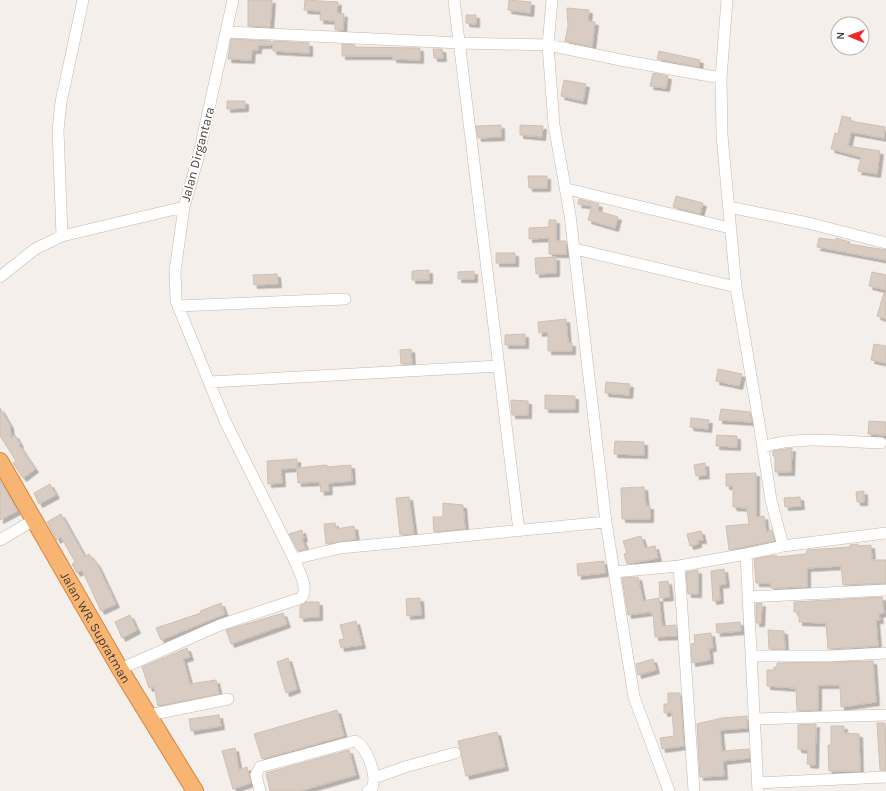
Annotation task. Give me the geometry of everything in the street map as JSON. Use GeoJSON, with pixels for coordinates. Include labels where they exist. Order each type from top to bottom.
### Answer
{"type":"FeatureCollection","features":[{"type":"Feature","properties":{"kind":"highway","name":"Jalan WR. Supratman"},"geometry":{"type":"LineString","coordinates":[[0,461],[120,669],[195,791]]}},
{"type":"Feature","properties":{"kind":"street"},"geometry":{"type":"LineString","coordinates":[[62,236],[58,130],[62,102],[83,0]]}},
{"type":"Feature","properties":{"kind":"street","name":"Jalan Dirgantara"},"geometry":{"type":"LineString","coordinates":[[0,277],[35,249],[62,236],[184,207],[198,158],[233,0]]}},
{"type":"Feature","properties":{"kind":"street"},"geometry":{"type":"LineString","coordinates":[[454,0],[519,531]]}},
{"type":"Feature","properties":{"kind":"street"},"geometry":{"type":"LineString","coordinates":[[552,0],[548,45],[554,125],[567,189],[575,249],[606,522],[634,697],[669,791]]}},
{"type":"Feature","properties":{"kind":"street"},"geometry":{"type":"LineString","coordinates":[[727,0],[721,78],[722,135],[736,287],[771,500],[783,546]]}},
{"type":"Feature","properties":{"kind":"street"},"geometry":{"type":"LineString","coordinates":[[227,32],[460,43],[548,45],[721,78]]}},
{"type":"Feature","properties":{"kind":"street"},"geometry":{"type":"LineString","coordinates":[[567,189],[730,228]]}},
{"type":"Feature","properties":{"kind":"street"},"geometry":{"type":"LineString","coordinates":[[120,669],[220,625],[301,598],[305,592],[305,588],[294,559],[249,470],[208,382],[178,306],[175,271],[184,207]]}},
{"type":"Feature","properties":{"kind":"street"},"geometry":{"type":"LineString","coordinates":[[729,207],[808,223],[886,243]]}},
{"type":"Feature","properties":{"kind":"street"},"geometry":{"type":"LineString","coordinates":[[575,249],[736,287]]}},
{"type":"Feature","properties":{"kind":"street"},"geometry":{"type":"LineString","coordinates":[[178,306],[345,299]]}},
{"type":"Feature","properties":{"kind":"street"},"geometry":{"type":"LineString","coordinates":[[208,382],[499,366]]}},
{"type":"Feature","properties":{"kind":"street"},"geometry":{"type":"LineString","coordinates":[[763,447],[793,441],[881,443]]}},
{"type":"Feature","properties":{"kind":"street"},"geometry":{"type":"LineString","coordinates":[[0,540],[34,520]]}},
{"type":"Feature","properties":{"kind":"street"},"geometry":{"type":"LineString","coordinates":[[294,559],[340,548],[606,522]]}},
{"type":"Feature","properties":{"kind":"street"},"geometry":{"type":"LineString","coordinates":[[614,572],[679,566],[783,546],[886,533]]}},
{"type":"Feature","properties":{"kind":"street"},"geometry":{"type":"LineString","coordinates":[[746,554],[750,656],[758,787],[886,777]]}},
{"type":"Feature","properties":{"kind":"street"},"geometry":{"type":"LineString","coordinates":[[679,566],[694,791]]}},
{"type":"Feature","properties":{"kind":"street"},"geometry":{"type":"LineString","coordinates":[[748,597],[886,590]]}},
{"type":"Feature","properties":{"kind":"street"},"geometry":{"type":"LineString","coordinates":[[750,656],[830,656],[886,653]]}},
{"type":"Feature","properties":{"kind":"street"},"geometry":{"type":"LineString","coordinates":[[149,715],[228,699]]}},
{"type":"Feature","properties":{"kind":"street"},"geometry":{"type":"LineString","coordinates":[[754,719],[886,715]]}},
{"type":"Feature","properties":{"kind":"street"},"geometry":{"type":"LineString","coordinates":[[260,791],[256,775],[260,767],[355,741],[362,746],[374,778],[372,788],[368,791]]}},
{"type":"Feature","properties":{"kind":"street"},"geometry":{"type":"LineString","coordinates":[[374,778],[405,767],[454,753]]}},
{"type":"Feature","properties":{"kind":"building"},"geometry":{"type":"Polygon","coordinates":[[[248,0],[272,0],[270,27],[248,26],[248,0]]]}},
{"type":"Feature","properties":{"kind":"building"},"geometry":{"type":"Polygon","coordinates":[[[305,0],[338,2],[337,13],[344,14],[343,30],[335,30],[335,21],[320,20],[321,11],[304,10],[305,0]]]}},
{"type":"Feature","properties":{"kind":"building"},"geometry":{"type":"Polygon","coordinates":[[[509,0],[531,2],[530,13],[508,10],[509,0]]]}},
{"type":"Feature","properties":{"kind":"building"},"geometry":{"type":"Polygon","coordinates":[[[567,8],[589,10],[588,21],[595,22],[592,47],[565,41],[568,26],[567,8]]]}},
{"type":"Feature","properties":{"kind":"building"},"geometry":{"type":"Polygon","coordinates":[[[466,15],[476,15],[476,24],[466,23],[466,15]]]}},
{"type":"Feature","properties":{"kind":"building"},"geometry":{"type":"Polygon","coordinates":[[[231,39],[271,41],[271,45],[258,45],[258,50],[252,50],[251,60],[228,59],[231,39]]]}},
{"type":"Feature","properties":{"kind":"building"},"geometry":{"type":"Polygon","coordinates":[[[273,41],[309,43],[309,53],[273,51],[273,41]]]}},
{"type":"Feature","properties":{"kind":"building"},"geometry":{"type":"Polygon","coordinates":[[[342,44],[355,45],[355,47],[420,48],[420,60],[393,59],[393,56],[342,56],[342,44]]]}},
{"type":"Feature","properties":{"kind":"building"},"geometry":{"type":"Polygon","coordinates":[[[433,49],[442,49],[443,58],[434,58],[433,49]]]}},
{"type":"Feature","properties":{"kind":"building"},"geometry":{"type":"Polygon","coordinates":[[[659,51],[700,60],[699,67],[657,59],[659,51]]]}},
{"type":"Feature","properties":{"kind":"building"},"geometry":{"type":"Polygon","coordinates":[[[653,73],[668,76],[666,88],[650,86],[653,73]]]}},
{"type":"Feature","properties":{"kind":"building"},"geometry":{"type":"Polygon","coordinates":[[[564,80],[586,84],[583,101],[561,96],[564,80]]]}},
{"type":"Feature","properties":{"kind":"building"},"geometry":{"type":"Polygon","coordinates":[[[227,101],[245,101],[245,108],[227,109],[227,101]]]}},
{"type":"Feature","properties":{"kind":"building"},"geometry":{"type":"Polygon","coordinates":[[[842,116],[851,118],[850,121],[885,127],[884,138],[851,132],[848,146],[880,151],[877,174],[858,171],[861,157],[831,149],[835,133],[838,134],[842,116]]]}},
{"type":"Feature","properties":{"kind":"building"},"geometry":{"type":"Polygon","coordinates":[[[501,125],[501,137],[478,138],[476,126],[501,125]]]}},
{"type":"Feature","properties":{"kind":"building"},"geometry":{"type":"Polygon","coordinates":[[[520,125],[543,126],[542,137],[520,135],[520,125]]]}},
{"type":"Feature","properties":{"kind":"building"},"geometry":{"type":"Polygon","coordinates":[[[528,176],[547,176],[547,188],[529,188],[528,176]]]}},
{"type":"Feature","properties":{"kind":"building"},"geometry":{"type":"Polygon","coordinates":[[[676,196],[703,203],[700,214],[673,207],[676,196]]]}},
{"type":"Feature","properties":{"kind":"building"},"geometry":{"type":"Polygon","coordinates":[[[579,199],[599,204],[598,211],[618,217],[615,228],[588,220],[592,206],[578,204],[579,199]]]}},
{"type":"Feature","properties":{"kind":"building"},"geometry":{"type":"Polygon","coordinates":[[[549,220],[556,220],[556,241],[566,241],[566,254],[549,254],[549,238],[529,239],[529,228],[549,227],[549,220]]]}},
{"type":"Feature","properties":{"kind":"building"},"geometry":{"type":"Polygon","coordinates":[[[819,238],[835,240],[836,238],[850,242],[849,244],[886,250],[886,260],[817,247],[819,238]]]}},
{"type":"Feature","properties":{"kind":"building"},"geometry":{"type":"Polygon","coordinates":[[[496,253],[515,253],[515,263],[496,263],[496,253]]]}},
{"type":"Feature","properties":{"kind":"building"},"geometry":{"type":"Polygon","coordinates":[[[556,257],[556,273],[536,274],[535,258],[556,257]]]}},
{"type":"Feature","properties":{"kind":"building"},"geometry":{"type":"Polygon","coordinates":[[[429,270],[429,280],[412,280],[412,271],[429,270]]]}},
{"type":"Feature","properties":{"kind":"building"},"geometry":{"type":"Polygon","coordinates":[[[474,271],[474,279],[458,279],[458,272],[474,271]]]}},
{"type":"Feature","properties":{"kind":"building"},"geometry":{"type":"Polygon","coordinates":[[[872,272],[886,275],[886,290],[869,286],[872,272]]]}},
{"type":"Feature","properties":{"kind":"building"},"geometry":{"type":"Polygon","coordinates":[[[277,274],[278,284],[254,285],[253,275],[277,274]]]}},
{"type":"Feature","properties":{"kind":"building"},"geometry":{"type":"Polygon","coordinates":[[[884,293],[886,293],[886,319],[877,316],[884,293]]]}},
{"type":"Feature","properties":{"kind":"building"},"geometry":{"type":"Polygon","coordinates":[[[566,319],[568,343],[572,343],[572,351],[548,351],[548,332],[539,333],[538,322],[566,319]]]}},
{"type":"Feature","properties":{"kind":"building"},"geometry":{"type":"Polygon","coordinates":[[[525,334],[525,345],[505,345],[505,335],[525,334]]]}},
{"type":"Feature","properties":{"kind":"building"},"geometry":{"type":"Polygon","coordinates":[[[874,344],[886,346],[886,363],[871,360],[874,344]]]}},
{"type":"Feature","properties":{"kind":"building"},"geometry":{"type":"Polygon","coordinates":[[[411,349],[412,364],[401,364],[400,350],[411,349]]]}},
{"type":"Feature","properties":{"kind":"building"},"geometry":{"type":"Polygon","coordinates":[[[718,369],[742,374],[739,386],[716,381],[718,369]]]}},
{"type":"Feature","properties":{"kind":"building"},"geometry":{"type":"Polygon","coordinates":[[[606,382],[630,384],[629,395],[605,393],[606,382]]]}},
{"type":"Feature","properties":{"kind":"building"},"geometry":{"type":"Polygon","coordinates":[[[545,395],[575,396],[575,409],[545,409],[545,395]]]}},
{"type":"Feature","properties":{"kind":"building"},"geometry":{"type":"Polygon","coordinates":[[[511,400],[528,401],[528,415],[512,415],[511,400]]]}},
{"type":"Feature","properties":{"kind":"building"},"geometry":{"type":"Polygon","coordinates":[[[0,408],[10,425],[11,438],[15,435],[20,444],[19,445],[35,469],[23,478],[13,463],[16,461],[0,436],[0,408]]]}},
{"type":"Feature","properties":{"kind":"building"},"geometry":{"type":"Polygon","coordinates":[[[721,409],[750,412],[752,422],[719,420],[721,409]]]}},
{"type":"Feature","properties":{"kind":"building"},"geometry":{"type":"Polygon","coordinates":[[[691,418],[709,420],[708,429],[690,427],[691,418]]]}},
{"type":"Feature","properties":{"kind":"building"},"geometry":{"type":"Polygon","coordinates":[[[869,421],[886,422],[886,435],[868,434],[869,421]]]}},
{"type":"Feature","properties":{"kind":"building"},"geometry":{"type":"Polygon","coordinates":[[[717,435],[737,436],[737,447],[716,446],[717,435]]]}},
{"type":"Feature","properties":{"kind":"building"},"geometry":{"type":"Polygon","coordinates":[[[615,441],[644,442],[644,455],[614,454],[615,441]]]}},
{"type":"Feature","properties":{"kind":"building"},"geometry":{"type":"Polygon","coordinates":[[[792,448],[791,472],[775,472],[775,456],[773,456],[773,451],[792,448]]]}},
{"type":"Feature","properties":{"kind":"building"},"geometry":{"type":"Polygon","coordinates":[[[297,459],[297,468],[281,469],[282,483],[268,484],[267,461],[297,459]]]}},
{"type":"Feature","properties":{"kind":"building"},"geometry":{"type":"Polygon","coordinates":[[[705,463],[706,475],[696,476],[694,465],[705,463]]]}},
{"type":"Feature","properties":{"kind":"building"},"geometry":{"type":"Polygon","coordinates":[[[327,465],[327,467],[351,465],[352,481],[328,483],[329,491],[321,492],[320,482],[298,483],[297,468],[327,465]]]}},
{"type":"Feature","properties":{"kind":"building"},"geometry":{"type":"Polygon","coordinates":[[[756,473],[756,517],[764,516],[766,532],[772,530],[774,541],[729,550],[726,526],[749,524],[747,508],[733,507],[733,486],[726,486],[726,474],[756,473]]]}},
{"type":"Feature","properties":{"kind":"building"},"geometry":{"type":"Polygon","coordinates":[[[0,480],[17,511],[0,520],[0,480]]]}},
{"type":"Feature","properties":{"kind":"building"},"geometry":{"type":"Polygon","coordinates":[[[50,484],[56,495],[39,504],[34,493],[50,484]]]}},
{"type":"Feature","properties":{"kind":"building"},"geometry":{"type":"Polygon","coordinates":[[[644,487],[646,506],[650,506],[650,519],[622,519],[621,488],[644,487]]]}},
{"type":"Feature","properties":{"kind":"building"},"geometry":{"type":"Polygon","coordinates":[[[864,491],[864,502],[857,502],[856,492],[864,491]]]}},
{"type":"Feature","properties":{"kind":"building"},"geometry":{"type":"Polygon","coordinates":[[[409,497],[414,534],[400,535],[396,498],[409,497]]]}},
{"type":"Feature","properties":{"kind":"building"},"geometry":{"type":"Polygon","coordinates":[[[800,497],[801,506],[785,507],[784,498],[800,497]]]}},
{"type":"Feature","properties":{"kind":"building"},"geometry":{"type":"Polygon","coordinates":[[[443,503],[463,505],[465,529],[434,532],[433,517],[443,517],[443,503]]]}},
{"type":"Feature","properties":{"kind":"building"},"geometry":{"type":"Polygon","coordinates":[[[61,514],[85,557],[89,554],[97,564],[116,604],[101,611],[82,570],[77,573],[72,564],[75,562],[61,537],[57,540],[47,522],[61,514]]]}},
{"type":"Feature","properties":{"kind":"building"},"geometry":{"type":"Polygon","coordinates":[[[335,523],[336,529],[354,526],[356,539],[326,544],[324,524],[335,523]]]}},
{"type":"Feature","properties":{"kind":"building"},"geometry":{"type":"Polygon","coordinates":[[[302,530],[304,538],[302,539],[306,549],[298,551],[289,534],[302,530]]]}},
{"type":"Feature","properties":{"kind":"building"},"geometry":{"type":"Polygon","coordinates":[[[701,531],[703,540],[698,540],[698,544],[690,546],[687,534],[701,531]]]}},
{"type":"Feature","properties":{"kind":"building"},"geometry":{"type":"Polygon","coordinates":[[[641,536],[645,548],[655,546],[658,558],[627,564],[624,554],[627,553],[623,541],[641,536]]]}},
{"type":"Feature","properties":{"kind":"building"},"geometry":{"type":"Polygon","coordinates":[[[858,544],[858,546],[871,545],[872,560],[886,560],[886,583],[843,585],[841,566],[807,568],[807,587],[771,588],[770,583],[756,583],[754,559],[776,555],[777,557],[806,554],[807,550],[850,547],[850,545],[858,544]]]}},
{"type":"Feature","properties":{"kind":"building"},"geometry":{"type":"Polygon","coordinates":[[[604,561],[605,573],[578,576],[577,564],[604,561]]]}},
{"type":"Feature","properties":{"kind":"building"},"geometry":{"type":"Polygon","coordinates":[[[724,569],[726,584],[719,585],[720,600],[713,601],[711,571],[724,569]]]}},
{"type":"Feature","properties":{"kind":"building"},"geometry":{"type":"Polygon","coordinates":[[[698,570],[698,594],[688,594],[686,572],[698,570]]]}},
{"type":"Feature","properties":{"kind":"building"},"geometry":{"type":"Polygon","coordinates":[[[638,577],[643,601],[659,598],[662,626],[676,625],[677,636],[655,637],[653,614],[650,612],[628,615],[622,578],[638,577]]]}},
{"type":"Feature","properties":{"kind":"building"},"geometry":{"type":"Polygon","coordinates":[[[668,581],[670,597],[660,598],[659,582],[668,581]]]}},
{"type":"Feature","properties":{"kind":"building"},"geometry":{"type":"Polygon","coordinates":[[[882,597],[884,613],[879,614],[880,620],[876,620],[878,646],[828,649],[826,623],[799,622],[799,612],[794,612],[794,602],[882,597]]]}},
{"type":"Feature","properties":{"kind":"building"},"geometry":{"type":"Polygon","coordinates":[[[420,598],[421,615],[407,616],[406,599],[420,598]]]}},
{"type":"Feature","properties":{"kind":"building"},"geometry":{"type":"Polygon","coordinates":[[[306,602],[319,602],[319,617],[300,618],[300,606],[306,602]]]}},
{"type":"Feature","properties":{"kind":"building"},"geometry":{"type":"Polygon","coordinates":[[[221,603],[225,614],[161,640],[156,628],[201,613],[200,611],[221,603]]]}},
{"type":"Feature","properties":{"kind":"building"},"geometry":{"type":"Polygon","coordinates":[[[762,603],[761,623],[756,623],[756,604],[762,603]]]}},
{"type":"Feature","properties":{"kind":"building"},"geometry":{"type":"Polygon","coordinates":[[[283,613],[287,624],[231,644],[226,630],[283,613]]]}},
{"type":"Feature","properties":{"kind":"building"},"geometry":{"type":"Polygon","coordinates":[[[130,615],[137,630],[122,638],[115,622],[130,615]]]}},
{"type":"Feature","properties":{"kind":"building"},"geometry":{"type":"Polygon","coordinates":[[[356,621],[362,645],[341,648],[339,640],[344,639],[340,625],[356,621]]]}},
{"type":"Feature","properties":{"kind":"building"},"geometry":{"type":"Polygon","coordinates":[[[740,622],[741,631],[717,633],[716,624],[740,622]]]}},
{"type":"Feature","properties":{"kind":"building"},"geometry":{"type":"Polygon","coordinates":[[[768,630],[784,631],[785,649],[769,649],[768,630]]]}},
{"type":"Feature","properties":{"kind":"building"},"geometry":{"type":"Polygon","coordinates":[[[711,633],[713,648],[709,648],[710,660],[692,663],[691,644],[695,643],[694,635],[711,633]]]}},
{"type":"Feature","properties":{"kind":"building"},"geometry":{"type":"Polygon","coordinates":[[[187,648],[190,657],[183,659],[190,684],[216,680],[219,694],[158,706],[154,687],[149,688],[142,667],[187,648]]]}},
{"type":"Feature","properties":{"kind":"building"},"geometry":{"type":"Polygon","coordinates":[[[288,658],[297,689],[286,693],[277,662],[288,658]]]}},
{"type":"Feature","properties":{"kind":"building"},"geometry":{"type":"Polygon","coordinates":[[[653,659],[656,670],[638,675],[636,664],[653,659]]]}},
{"type":"Feature","properties":{"kind":"building"},"geometry":{"type":"Polygon","coordinates":[[[873,661],[876,702],[841,707],[840,685],[818,685],[818,710],[797,711],[796,688],[767,686],[767,670],[774,670],[774,667],[777,667],[777,663],[873,661]]]}},
{"type":"Feature","properties":{"kind":"building"},"geometry":{"type":"Polygon","coordinates":[[[668,693],[680,693],[684,746],[662,749],[660,738],[674,736],[672,712],[664,713],[664,704],[668,704],[668,693]]]}},
{"type":"Feature","properties":{"kind":"building"},"geometry":{"type":"Polygon","coordinates":[[[337,710],[344,736],[262,759],[254,734],[337,710]]]}},
{"type":"Feature","properties":{"kind":"building"},"geometry":{"type":"Polygon","coordinates":[[[219,715],[221,726],[191,731],[189,719],[219,715]]]}},
{"type":"Feature","properties":{"kind":"building"},"geometry":{"type":"Polygon","coordinates":[[[747,716],[747,728],[720,730],[722,751],[749,749],[749,758],[723,761],[724,776],[700,777],[697,724],[722,718],[747,716]]]}},
{"type":"Feature","properties":{"kind":"building"},"geometry":{"type":"Polygon","coordinates":[[[877,723],[885,723],[886,770],[880,770],[877,723]]]}},
{"type":"Feature","properties":{"kind":"building"},"geometry":{"type":"Polygon","coordinates":[[[816,724],[815,765],[807,764],[808,750],[798,749],[798,725],[816,724]]]}},
{"type":"Feature","properties":{"kind":"building"},"geometry":{"type":"Polygon","coordinates":[[[831,726],[844,726],[844,733],[859,734],[860,771],[829,771],[828,745],[831,745],[831,726]]]}},
{"type":"Feature","properties":{"kind":"building"},"geometry":{"type":"Polygon","coordinates":[[[497,732],[505,767],[466,776],[458,741],[497,732]]]}},
{"type":"Feature","properties":{"kind":"building"},"geometry":{"type":"Polygon","coordinates":[[[235,748],[239,770],[247,767],[251,783],[233,789],[222,751],[235,748]]]}},
{"type":"Feature","properties":{"kind":"building"},"geometry":{"type":"Polygon","coordinates":[[[349,750],[356,775],[300,791],[270,791],[266,773],[349,750]]]}}]}
